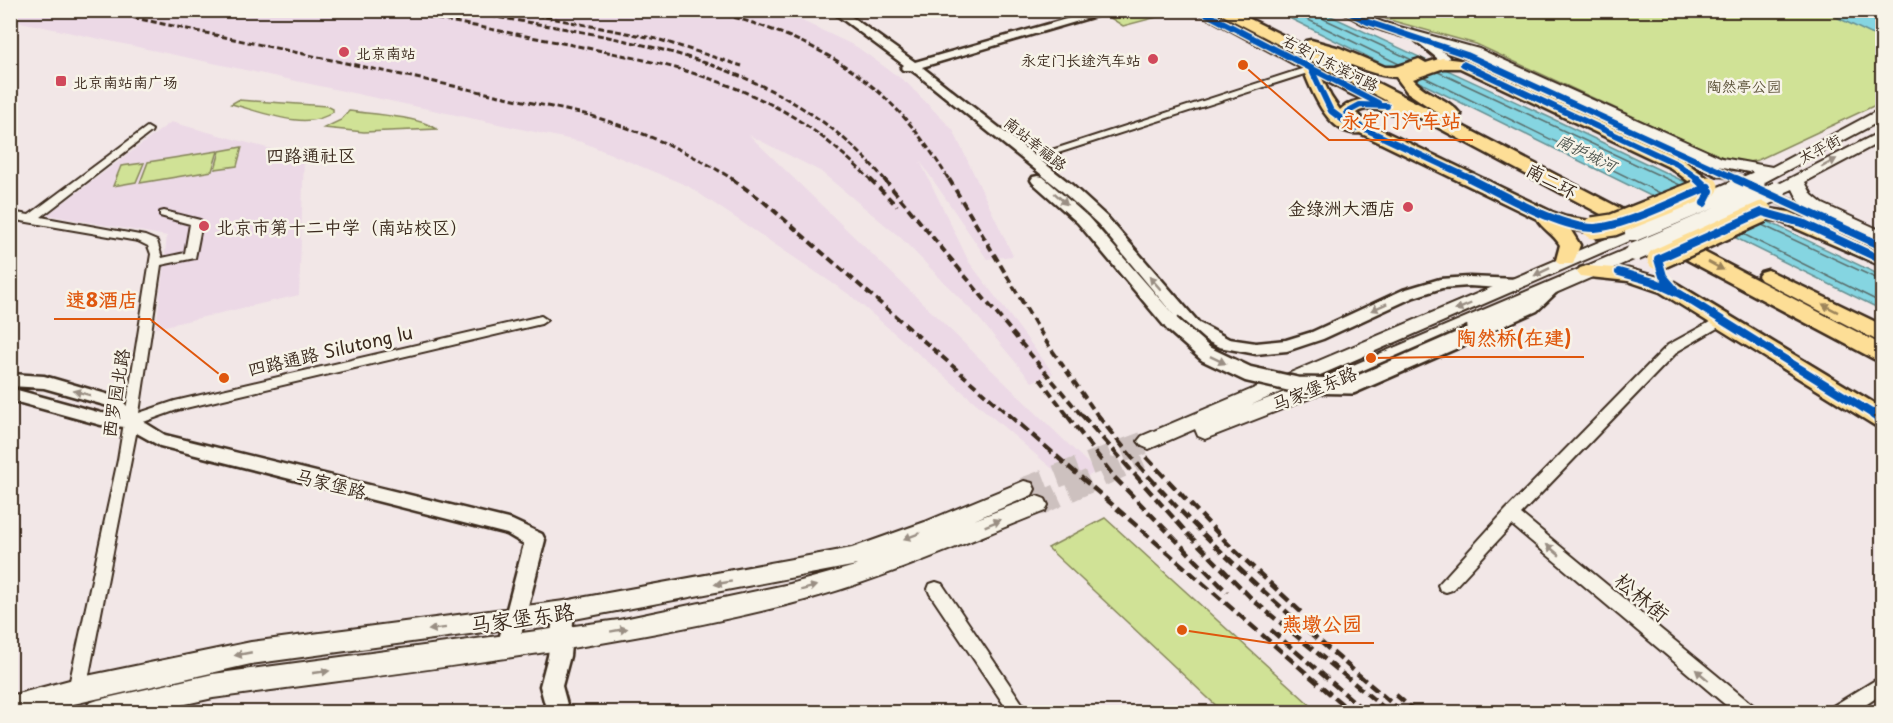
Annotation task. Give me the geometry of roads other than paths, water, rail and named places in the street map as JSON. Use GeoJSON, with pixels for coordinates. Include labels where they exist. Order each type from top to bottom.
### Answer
{"type":"FeatureCollection","features":[{"type":"Feature","properties":{"kind":"highway","name":"南二环"},"geometry":{"type":"LineString","coordinates":[[1220,10],[1447,119],[1882,334]]}},
{"type":"Feature","properties":{"kind":"highway","name":"南二环"},"geometry":{"type":"LineString","coordinates":[[1245,10],[1882,354]]}},
{"type":"Feature","properties":{"kind":"highway"},"geometry":{"type":"LineString","coordinates":[[1311,44],[1335,51],[1382,71],[1400,75],[1411,86],[1439,103],[1447,119]]}},
{"type":"Feature","properties":{"kind":"highway"},"geometry":{"type":"LineString","coordinates":[[1400,75],[1440,60],[1466,58],[1515,76]]}},
{"type":"Feature","properties":{"kind":"highway"},"geometry":{"type":"LineString","coordinates":[[1440,60],[1462,64],[1677,164],[1706,195],[1613,225],[1593,228]]}},
{"type":"Feature","properties":{"kind":"highway"},"geometry":{"type":"LineString","coordinates":[[1311,69],[1328,110],[1334,116],[1552,223],[1562,231],[1570,245],[1566,260]]}},
{"type":"Feature","properties":{"kind":"highway"},"geometry":{"type":"LineString","coordinates":[[1447,119],[1387,106],[1365,104],[1355,106],[1347,112],[1348,118],[1362,127],[1545,216],[1593,228],[1634,242]]}},
{"type":"Feature","properties":{"kind":"highway"},"geometry":{"type":"LineString","coordinates":[[1734,210],[1762,212],[1805,224],[1882,260]]}},
{"type":"Feature","properties":{"kind":"highway"},"geometry":{"type":"LineString","coordinates":[[1680,294],[1663,276],[1656,251],[1762,212]]}},
{"type":"Feature","properties":{"kind":"highway"},"geometry":{"type":"LineString","coordinates":[[1587,272],[1615,272],[1640,277],[1680,294],[1882,419]]}},
{"type":"Feature","properties":{"kind":"main road"},"geometry":{"type":"LineString","coordinates":[[1385,27],[1474,51],[1718,162],[1775,172]]}},
{"type":"Feature","properties":{"kind":"main road","name":"太平街"},"geometry":{"type":"LineString","coordinates":[[1634,242],[1706,195],[1756,181],[1882,114]]}},
{"type":"Feature","properties":{"kind":"main road","name":"太平街"},"geometry":{"type":"LineString","coordinates":[[1634,242],[1656,251],[1734,210],[1797,181],[1882,135]]}},
{"type":"Feature","properties":{"kind":"main road"},"geometry":{"type":"LineString","coordinates":[[1797,181],[1805,198],[1817,207],[1882,237]]}},
{"type":"Feature","properties":{"kind":"main road","name":"马家堡东路"},"geometry":{"type":"LineString","coordinates":[[1614,241],[1634,242],[1587,272],[1339,379],[1154,445],[1517,284],[1566,260],[1614,241]]}},
{"type":"Feature","properties":{"kind":"main road","name":"马家堡东路"},"geometry":{"type":"LineString","coordinates":[[10,708],[77,690],[251,653],[516,619],[853,557],[933,528],[1031,497],[858,575],[790,594],[622,630],[213,686],[98,712]]}},
{"type":"Feature","properties":{"kind":"street","name":"南站幸福路"},"geometry":{"type":"LineString","coordinates":[[824,10],[904,65]]}},
{"type":"Feature","properties":{"kind":"street","name":"南站幸福路"},"geometry":{"type":"LineString","coordinates":[[835,10],[1067,188],[1103,221],[1193,327],[1210,339],[1226,346],[1255,351],[1298,344],[1414,292],[1442,284],[1517,284]]}},
{"type":"Feature","properties":{"kind":"street"},"geometry":{"type":"LineString","coordinates":[[904,65],[1084,10]]}},
{"type":"Feature","properties":{"kind":"street"},"geometry":{"type":"LineString","coordinates":[[904,65],[1111,10]]}},
{"type":"Feature","properties":{"kind":"street","name":"右安门东滨河路"},"geometry":{"type":"LineString","coordinates":[[1199,10],[1387,106]]}},
{"type":"Feature","properties":{"kind":"street"},"geometry":{"type":"LineString","coordinates":[[1344,10],[1385,27],[1467,55],[1724,173]]}},
{"type":"Feature","properties":{"kind":"street"},"geometry":{"type":"LineString","coordinates":[[1419,38],[1440,60]]}},
{"type":"Feature","properties":{"kind":"street"},"geometry":{"type":"LineString","coordinates":[[904,65],[1083,220],[1172,324],[1206,354],[1248,374],[1297,385],[1352,386],[1531,308],[1558,284]]}},
{"type":"Feature","properties":{"kind":"street"},"geometry":{"type":"LineString","coordinates":[[1029,159],[1311,69]]}},
{"type":"Feature","properties":{"kind":"street"},"geometry":{"type":"LineString","coordinates":[[32,218],[147,130]]}},
{"type":"Feature","properties":{"kind":"street"},"geometry":{"type":"LineString","coordinates":[[1802,209],[1882,246]]}},
{"type":"Feature","properties":{"kind":"street"},"geometry":{"type":"LineString","coordinates":[[10,215],[141,238],[153,244],[157,254],[155,263],[191,255],[196,222],[164,214]]}},
{"type":"Feature","properties":{"kind":"street","name":"西罗园北路"},"geometry":{"type":"LineString","coordinates":[[77,690],[125,460],[155,263]]}},
{"type":"Feature","properties":{"kind":"street","name":"四路通路 Silutong lu"},"geometry":{"type":"LineString","coordinates":[[130,421],[175,406],[541,320]]}},
{"type":"Feature","properties":{"kind":"street"},"geometry":{"type":"LineString","coordinates":[[1446,585],[1673,348],[1721,320]]}},
{"type":"Feature","properties":{"kind":"street","name":"马家堡路"},"geometry":{"type":"LineString","coordinates":[[10,380],[44,382],[114,402],[130,421],[160,440],[512,528],[535,540],[516,619]]}},
{"type":"Feature","properties":{"kind":"street","name":"马家堡路"},"geometry":{"type":"LineString","coordinates":[[10,394],[101,419],[130,421]]}},
{"type":"Feature","properties":{"kind":"street","name":"松林街"},"geometry":{"type":"LineString","coordinates":[[1511,515],[1747,712]]}},
{"type":"Feature","properties":{"kind":"street"},"geometry":{"type":"LineString","coordinates":[[936,589],[1019,712]]}},
{"type":"Feature","properties":{"kind":"street"},"geometry":{"type":"LineString","coordinates":[[558,712],[551,686],[561,640],[564,611]]}},
{"type":"Feature","properties":{"kind":"street"},"geometry":{"type":"LineString","coordinates":[[508,647],[516,619]]}},
{"type":"Feature","properties":{"kind":"street"},"geometry":{"type":"LineString","coordinates":[[1840,712],[1882,684]]}},
{"type":"Feature","properties":{"kind":"water","name":"南护城河"},"geometry":{"type":"Polygon","coordinates":[[[1275,11],[1320,11],[1882,276],[1882,310],[1275,11]]]}},
{"type":"Feature","properties":{"kind":"water"},"geometry":{"type":"Polygon","coordinates":[[[1824,11],[1882,11],[1882,35],[1873,35],[1824,11]]]}},
{"type":"Feature","properties":{"kind":"tunnel"},"geometry":{"type":"LineString","coordinates":[[1723,173],[1739,180]]}},
{"type":"Feature","properties":{"kind":"tunnel"},"geometry":{"type":"LineString","coordinates":[[1736,179],[1802,209]]}},
{"type":"Feature","properties":{"kind":"tunnel"},"geometry":{"type":"LineString","coordinates":[[1024,489],[1149,441]]}},
{"type":"Feature","properties":{"kind":"tunnel"},"geometry":{"type":"LineString","coordinates":[[1037,505],[1141,457]]}},
{"type":"Feature","properties":{"kind":"railway"},"geometry":{"type":"LineString","coordinates":[[98,10],[589,115],[664,143],[734,180]]}},
{"type":"Feature","properties":{"kind":"railway"},"geometry":{"type":"LineString","coordinates":[[392,10],[616,54],[697,74],[723,83],[774,106],[801,122],[837,149],[871,180]]}},
{"type":"Feature","properties":{"kind":"railway"},"geometry":{"type":"LineString","coordinates":[[439,10],[462,15]]}},
{"type":"Feature","properties":{"kind":"railway"},"geometry":{"type":"LineString","coordinates":[[455,10],[631,42],[688,57],[743,77],[794,103],[842,137],[884,179]]}},
{"type":"Feature","properties":{"kind":"railway"},"geometry":{"type":"LineString","coordinates":[[510,10],[657,39],[742,66]]}},
{"type":"Feature","properties":{"kind":"railway"},"geometry":{"type":"LineString","coordinates":[[708,10],[748,21],[784,35],[818,50],[848,68],[876,89],[902,115],[926,145],[949,180]]}},
{"type":"Feature","properties":{"kind":"railway"},"geometry":{"type":"LineString","coordinates":[[732,179],[763,201],[1010,416]]}},
{"type":"Feature","properties":{"kind":"railway"},"geometry":{"type":"LineString","coordinates":[[884,179],[1082,416]]}},
{"type":"Feature","properties":{"kind":"railway"},"geometry":{"type":"LineString","coordinates":[[949,179],[1047,343],[1098,416]]}},
{"type":"Feature","properties":{"kind":"railway"},"geometry":{"type":"LineString","coordinates":[[871,180],[897,206]]}},
{"type":"Feature","properties":{"kind":"railway"},"geometry":{"type":"LineString","coordinates":[[1040,379],[1068,416]]}},
{"type":"Feature","properties":{"kind":"railway"},"geometry":{"type":"LineString","coordinates":[[1008,414],[1351,712]]}},
{"type":"Feature","properties":{"kind":"railway"},"geometry":{"type":"LineString","coordinates":[[1066,414],[1114,477],[1227,592]]}},
{"type":"Feature","properties":{"kind":"railway"},"geometry":{"type":"LineString","coordinates":[[1081,414],[1186,532],[1254,601],[1389,712]]}},
{"type":"Feature","properties":{"kind":"railway"},"geometry":{"type":"LineString","coordinates":[[1097,414],[1130,455],[1203,534],[1281,607],[1402,712]]}},
{"type":"Feature","properties":{"kind":"railway"},"geometry":{"type":"LineString","coordinates":[[1146,457],[1229,545],[1301,612]]}},
{"type":"Feature","properties":{"kind":"railway"},"geometry":{"type":"LineString","coordinates":[[1271,630],[1366,712]]}},
{"type":"Feature","properties":{"kind":"railway"},"geometry":{"type":"LineString","coordinates":[[1396,695],[1416,712]]}},
{"type":"Feature","properties":{"kind":"place","name":"北京南站"},"geometry":{"type":"Point","coordinates":[344,52]}},
{"type":"Feature","properties":{"kind":"place","name":"永定门长途汽车站"},"geometry":{"type":"Point","coordinates":[1153,59]}},
{"type":"Feature","properties":{"kind":"place","name":"永定门汽车站"},"geometry":{"type":"Point","coordinates":[1243,65]}},
{"type":"Feature","properties":{"kind":"place","name":"北京南站南广场"},"geometry":{"type":"Point","coordinates":[61,81]}},
{"type":"Feature","properties":{"kind":"place","name":"金绿洲大酒店"},"geometry":{"type":"Point","coordinates":[1408,207]}},
{"type":"Feature","properties":{"kind":"place","name":"北京市第十二中学（南站校区）"},"geometry":{"type":"Point","coordinates":[204,226]}},
{"type":"Feature","properties":{"kind":"place","name":"陶然桥(在建)"},"geometry":{"type":"Point","coordinates":[1371,358]}},
{"type":"Feature","properties":{"kind":"place","name":"速8酒店"},"geometry":{"type":"Point","coordinates":[224,378]}},
{"type":"Feature","properties":{"kind":"place","name":"燕墩公园"},"geometry":{"type":"Point","coordinates":[1182,630]}},
{"type":"Feature","properties":{"kind":"district","name":"四路通社区"},"geometry":{"type":"Point","coordinates":[311,154]}},
{"type":"Feature","properties":{"kind":"park label","name":"陶然亭公园"},"geometry":{"type":"Point","coordinates":[1744,85]}}]}
